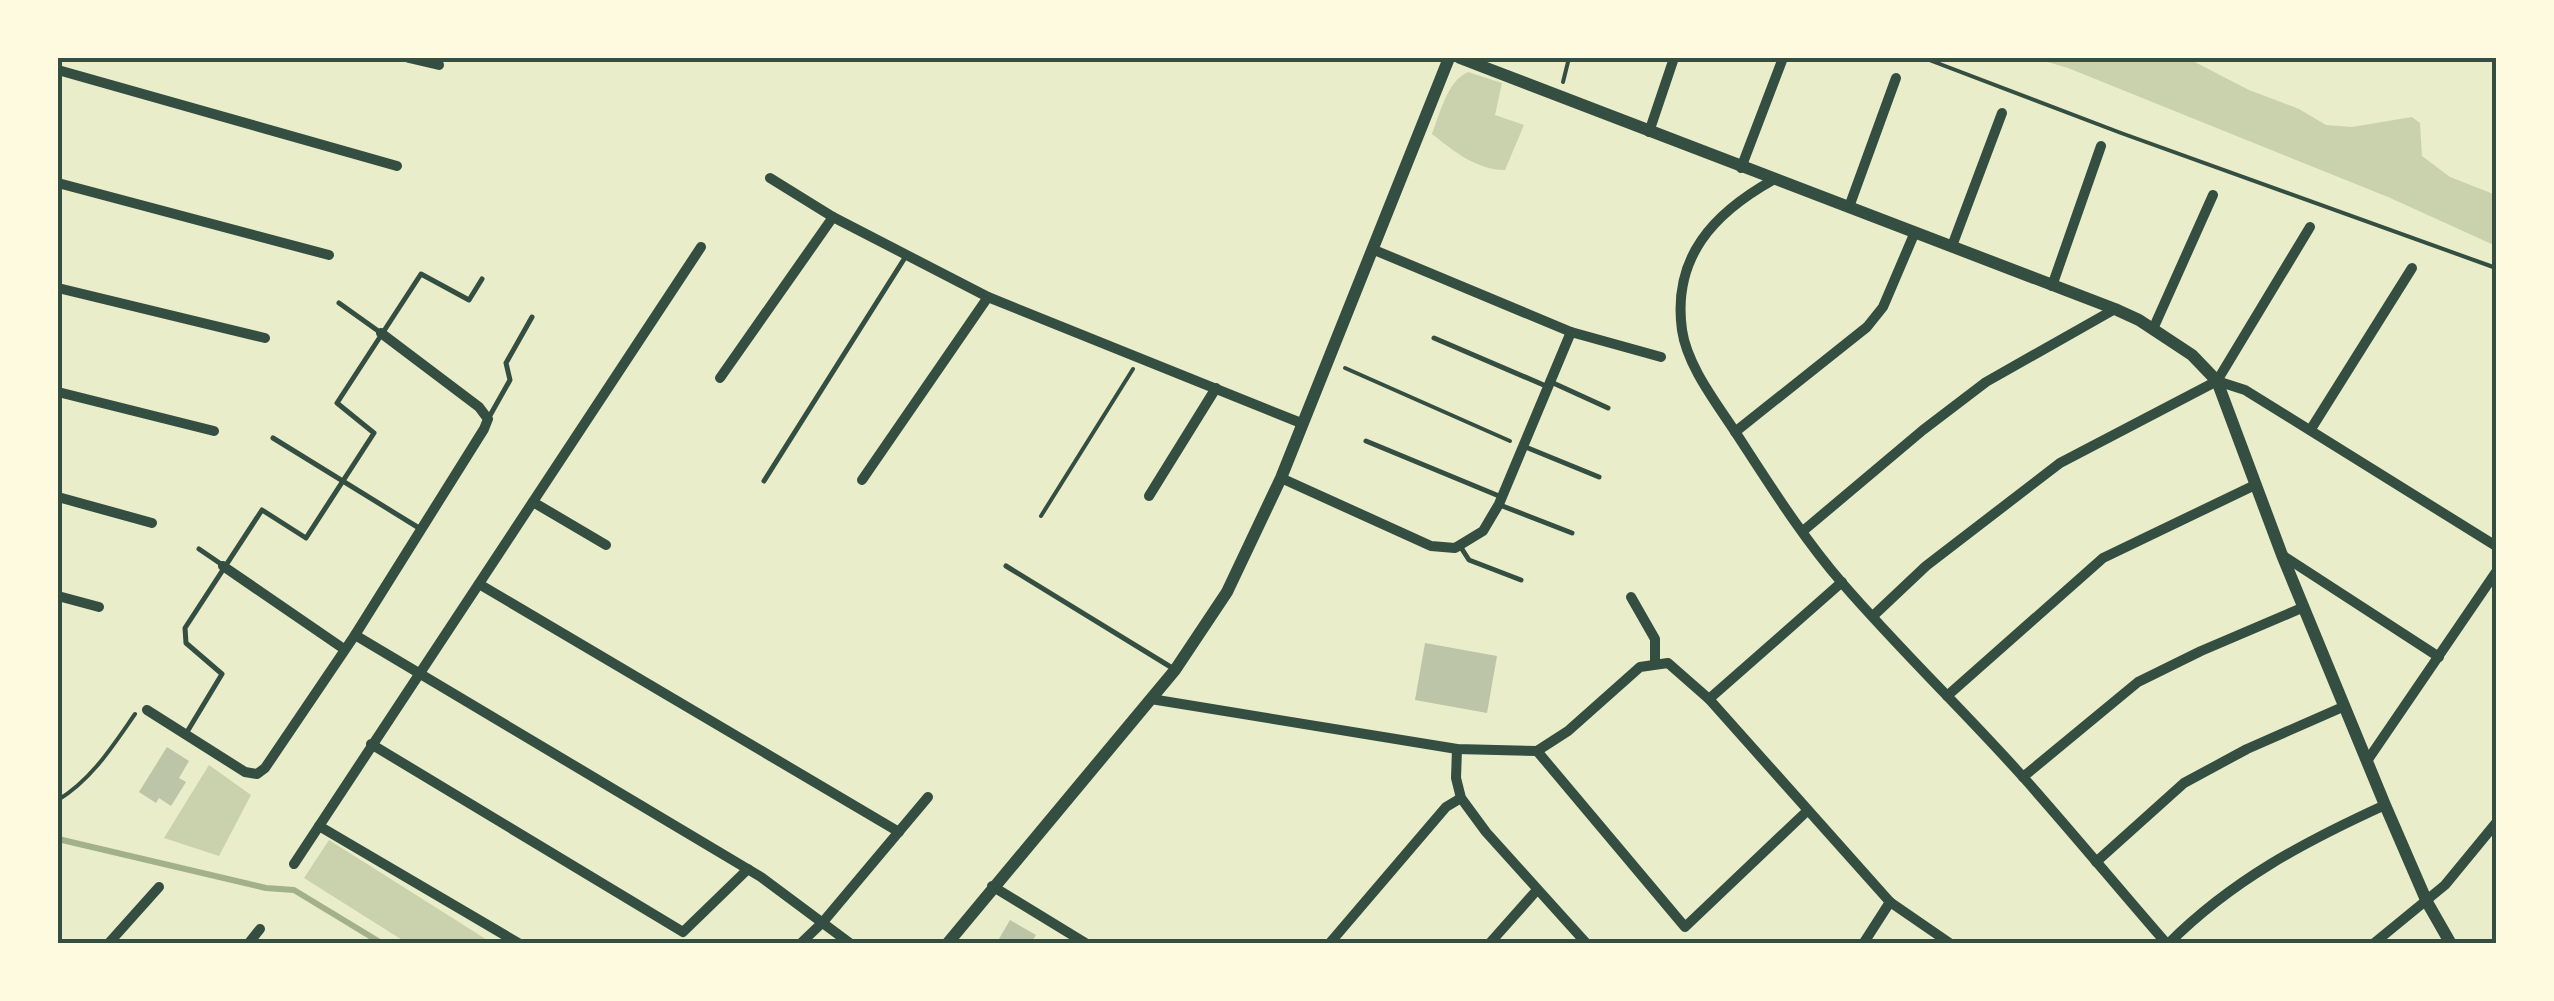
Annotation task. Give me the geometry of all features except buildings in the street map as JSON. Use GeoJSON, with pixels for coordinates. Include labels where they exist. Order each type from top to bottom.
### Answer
{"type":"FeatureCollection","features":[{"type":"Feature","properties":{"kind":"street"},"geometry":{"type":"LineString","coordinates":[[409,58],[439,64]]}},
{"type":"Feature","properties":{"kind":"street"},"geometry":{"type":"LineString","coordinates":[[946,944],[1175,670],[1227,592],[1281,478],[1449,58]]}},
{"type":"Feature","properties":{"kind":"street"},"geometry":{"type":"LineString","coordinates":[[1460,58],[2115,309],[2192,355],[2217,381],[2282,555],[2367,761],[2427,902],[2451,944]]}},
{"type":"Feature","properties":{"kind":"street"},"geometry":{"type":"LineString","coordinates":[[1650,132],[1674,58]]}},
{"type":"Feature","properties":{"kind":"street"},"geometry":{"type":"LineString","coordinates":[[1741,168],[1784,58]]}},
{"type":"Feature","properties":{"kind":"street"},"geometry":{"type":"LineString","coordinates":[[58,70],[397,166]]}},
{"type":"Feature","properties":{"kind":"street"},"geometry":{"type":"LineString","coordinates":[[1850,207],[1896,78]]}},
{"type":"Feature","properties":{"kind":"street"},"geometry":{"type":"LineString","coordinates":[[1952,246],[2002,113]]}},
{"type":"Feature","properties":{"kind":"street"},"geometry":{"type":"LineString","coordinates":[[2052,286],[2101,146]]}},
{"type":"Feature","properties":{"kind":"street"},"geometry":{"type":"LineString","coordinates":[[770,178],[833,217],[988,297],[1301,423]]}},
{"type":"Feature","properties":{"kind":"street"},"geometry":{"type":"LineString","coordinates":[[1773,180],[1742,197],[1722,214],[1697,245],[1682,289],[1683,335],[1695,366],[1803,531],[1842,582],[2023,777],[2168,944],[2237,883],[2316,836],[2385,804]]}},
{"type":"Feature","properties":{"kind":"street"},"geometry":{"type":"LineString","coordinates":[[58,183],[330,254]]}},
{"type":"Feature","properties":{"kind":"street"},"geometry":{"type":"LineString","coordinates":[[2153,329],[2213,195]]}},
{"type":"Feature","properties":{"kind":"street"},"geometry":{"type":"LineString","coordinates":[[720,378],[833,217]]}},
{"type":"Feature","properties":{"kind":"street"},"geometry":{"type":"LineString","coordinates":[[1873,616],[1926,566],[2060,463],[2217,381],[2310,227]]}},
{"type":"Feature","properties":{"kind":"street"},"geometry":{"type":"LineString","coordinates":[[1736,432],[1867,327],[1882,307],[1915,232]]}},
{"type":"Feature","properties":{"kind":"street"},"geometry":{"type":"LineString","coordinates":[[294,864],[702,246]]}},
{"type":"Feature","properties":{"kind":"street"},"geometry":{"type":"LineString","coordinates":[[1372,248],[1570,332],[1661,357]]}},
{"type":"Feature","properties":{"kind":"street"},"geometry":{"type":"LineString","coordinates":[[2312,429],[2412,268]]}},
{"type":"Feature","properties":{"kind":"street"},"geometry":{"type":"LineString","coordinates":[[58,288],[265,338]]}},
{"type":"Feature","properties":{"kind":"street"},"geometry":{"type":"LineString","coordinates":[[862,480],[988,297]]}},
{"type":"Feature","properties":{"kind":"street"},"geometry":{"type":"LineString","coordinates":[[1803,531],[1986,382],[2115,309]]}},
{"type":"Feature","properties":{"kind":"street"},"geometry":{"type":"LineString","coordinates":[[1281,478],[1431,546],[1460,546],[1482,531],[1501,501],[1570,332]]}},
{"type":"Feature","properties":{"kind":"street"},"geometry":{"type":"LineString","coordinates":[[147,710],[245,772],[257,774],[271,762],[421,529],[488,418],[480,406],[381,333]]}},
{"type":"Feature","properties":{"kind":"street"},"geometry":{"type":"LineString","coordinates":[[2217,381],[2246,390],[2312,429],[2496,546]]}},
{"type":"Feature","properties":{"kind":"street"},"geometry":{"type":"LineString","coordinates":[[1149,496],[1216,388]]}},
{"type":"Feature","properties":{"kind":"street"},"geometry":{"type":"LineString","coordinates":[[58,392],[214,432]]}},
{"type":"Feature","properties":{"kind":"street"},"geometry":{"type":"LineString","coordinates":[[1947,696],[2103,558],[2255,485]]}},
{"type":"Feature","properties":{"kind":"street"},"geometry":{"type":"LineString","coordinates":[[58,497],[152,523]]}},
{"type":"Feature","properties":{"kind":"street"},"geometry":{"type":"LineString","coordinates":[[533,502],[606,545]]}},
{"type":"Feature","properties":{"kind":"street"},"geometry":{"type":"LineString","coordinates":[[2282,555],[2439,657]]}},
{"type":"Feature","properties":{"kind":"street"},"geometry":{"type":"LineString","coordinates":[[224,566],[344,649]]}},
{"type":"Feature","properties":{"kind":"street"},"geometry":{"type":"LineString","coordinates":[[2367,761],[2496,572]]}},
{"type":"Feature","properties":{"kind":"street"},"geometry":{"type":"LineString","coordinates":[[1709,699],[1842,582]]}},
{"type":"Feature","properties":{"kind":"street"},"geometry":{"type":"LineString","coordinates":[[479,584],[898,832]]}},
{"type":"Feature","properties":{"kind":"street"},"geometry":{"type":"LineString","coordinates":[[58,596],[98,607]]}},
{"type":"Feature","properties":{"kind":"street"},"geometry":{"type":"LineString","coordinates":[[1632,597],[1655,638],[1654,662]]}},
{"type":"Feature","properties":{"kind":"street"},"geometry":{"type":"LineString","coordinates":[[2023,777],[2138,682],[2304,607]]}},
{"type":"Feature","properties":{"kind":"street"},"geometry":{"type":"LineString","coordinates":[[354,635],[748,869],[851,944]]}},
{"type":"Feature","properties":{"kind":"street"},"geometry":{"type":"LineString","coordinates":[[1151,699],[1457,749],[1537,751],[1568,731],[1640,667],[1668,663],[1709,699],[1890,902],[1950,944]]}},
{"type":"Feature","properties":{"kind":"street"},"geometry":{"type":"LineString","coordinates":[[2096,862],[2184,783],[2247,749],[2345,706]]}},
{"type":"Feature","properties":{"kind":"street"},"geometry":{"type":"LineString","coordinates":[[371,744],[683,932],[748,869]]}},
{"type":"Feature","properties":{"kind":"street"},"geometry":{"type":"LineString","coordinates":[[1457,749],[1456,778],[1461,798],[1536,890],[1587,944]]}},
{"type":"Feature","properties":{"kind":"street"},"geometry":{"type":"LineString","coordinates":[[1537,751],[1685,927],[1806,812]]}},
{"type":"Feature","properties":{"kind":"street"},"geometry":{"type":"LineString","coordinates":[[800,944],[928,798]]}},
{"type":"Feature","properties":{"kind":"street"},"geometry":{"type":"LineString","coordinates":[[1330,944],[1446,807],[1461,798]]}},
{"type":"Feature","properties":{"kind":"street"},"geometry":{"type":"LineString","coordinates":[[2373,944],[2445,885],[2496,823]]}},
{"type":"Feature","properties":{"kind":"street"},"geometry":{"type":"LineString","coordinates":[[319,826],[520,944]]}},
{"type":"Feature","properties":{"kind":"street"},"geometry":{"type":"LineString","coordinates":[[992,886],[1087,944]]}},
{"type":"Feature","properties":{"kind":"street"},"geometry":{"type":"LineString","coordinates":[[108,944],[159,887]]}},
{"type":"Feature","properties":{"kind":"street"},"geometry":{"type":"LineString","coordinates":[[1489,944],[1536,890]]}},
{"type":"Feature","properties":{"kind":"street"},"geometry":{"type":"LineString","coordinates":[[1863,944],[1890,902]]}},
{"type":"Feature","properties":{"kind":"street"},"geometry":{"type":"LineString","coordinates":[[248,944],[260,930]]}},
{"type":"Feature","properties":{"kind":"lane"},"geometry":{"type":"LineString","coordinates":[[764,481],[906,256]]}},
{"type":"Feature","properties":{"kind":"lane"},"geometry":{"type":"LineString","coordinates":[[186,735],[222,674],[186,643],[186,628],[224,566],[262,510],[306,538],[344,484],[374,433],[337,403],[421,274],[469,300],[482,280]]}},
{"type":"Feature","properties":{"kind":"lane"},"geometry":{"type":"LineString","coordinates":[[340,303],[381,333]]}},
{"type":"Feature","properties":{"kind":"lane"},"geometry":{"type":"LineString","coordinates":[[488,418],[510,380],[506,364],[532,317]]}},
{"type":"Feature","properties":{"kind":"lane"},"geometry":{"type":"LineString","coordinates":[[1434,338],[1608,408]]}},
{"type":"Feature","properties":{"kind":"lane"},"geometry":{"type":"LineString","coordinates":[[272,438],[421,529]]}},
{"type":"Feature","properties":{"kind":"lane"},"geometry":{"type":"LineString","coordinates":[[1366,440],[1572,533]]}},
{"type":"Feature","properties":{"kind":"lane"},"geometry":{"type":"LineString","coordinates":[[1523,446],[1598,477]]}},
{"type":"Feature","properties":{"kind":"lane"},"geometry":{"type":"LineString","coordinates":[[1460,546],[1470,560],[1521,580]]}},
{"type":"Feature","properties":{"kind":"lane"},"geometry":{"type":"LineString","coordinates":[[199,549],[224,566]]}},
{"type":"Feature","properties":{"kind":"lane"},"geometry":{"type":"LineString","coordinates":[[1006,566],[1175,670]]}},
{"type":"Feature","properties":{"kind":"path"},"geometry":{"type":"LineString","coordinates":[[1560,97],[1569,58]]}},
{"type":"Feature","properties":{"kind":"path"},"geometry":{"type":"LineString","coordinates":[[1924,58],[2496,268]]}},
{"type":"Feature","properties":{"kind":"path"},"geometry":{"type":"LineString","coordinates":[[1041,516],[1141,356]]}},
{"type":"Feature","properties":{"kind":"path"},"geometry":{"type":"LineString","coordinates":[[1327,360],[1523,446]]}},
{"type":"Feature","properties":{"kind":"path"},"geometry":{"type":"LineString","coordinates":[[58,800],[79,787],[138,710],[147,710]]}},
{"type":"Feature","properties":{"kind":"green space"},"geometry":{"type":"Polygon","coordinates":[[[2034,58],[2187,58],[2326,125],[2352,127],[2412,117],[2420,123],[2422,156],[2450,177],[2496,195],[2496,246],[2388,197],[2068,68],[2034,58]]]}},
{"type":"Feature","properties":{"kind":"green space"},"geometry":{"type":"Polygon","coordinates":[[[1468,72],[1502,83],[1495,115],[1524,125],[1505,170],[1475,163],[1432,134],[1449,90],[1468,72]]]}},
{"type":"Feature","properties":{"kind":"green space"},"geometry":{"type":"Polygon","coordinates":[[[209,765],[251,795],[219,856],[164,838],[209,765]]]}},
{"type":"Feature","properties":{"kind":"green space"},"geometry":{"type":"Polygon","coordinates":[[[329,840],[492,943],[407,943],[304,878],[329,840]]]}},
{"type":"Feature","properties":{"kind":"waterway"},"geometry":{"type":"LineString","coordinates":[[58,839],[266,888],[294,890],[383,944]]}}]}
